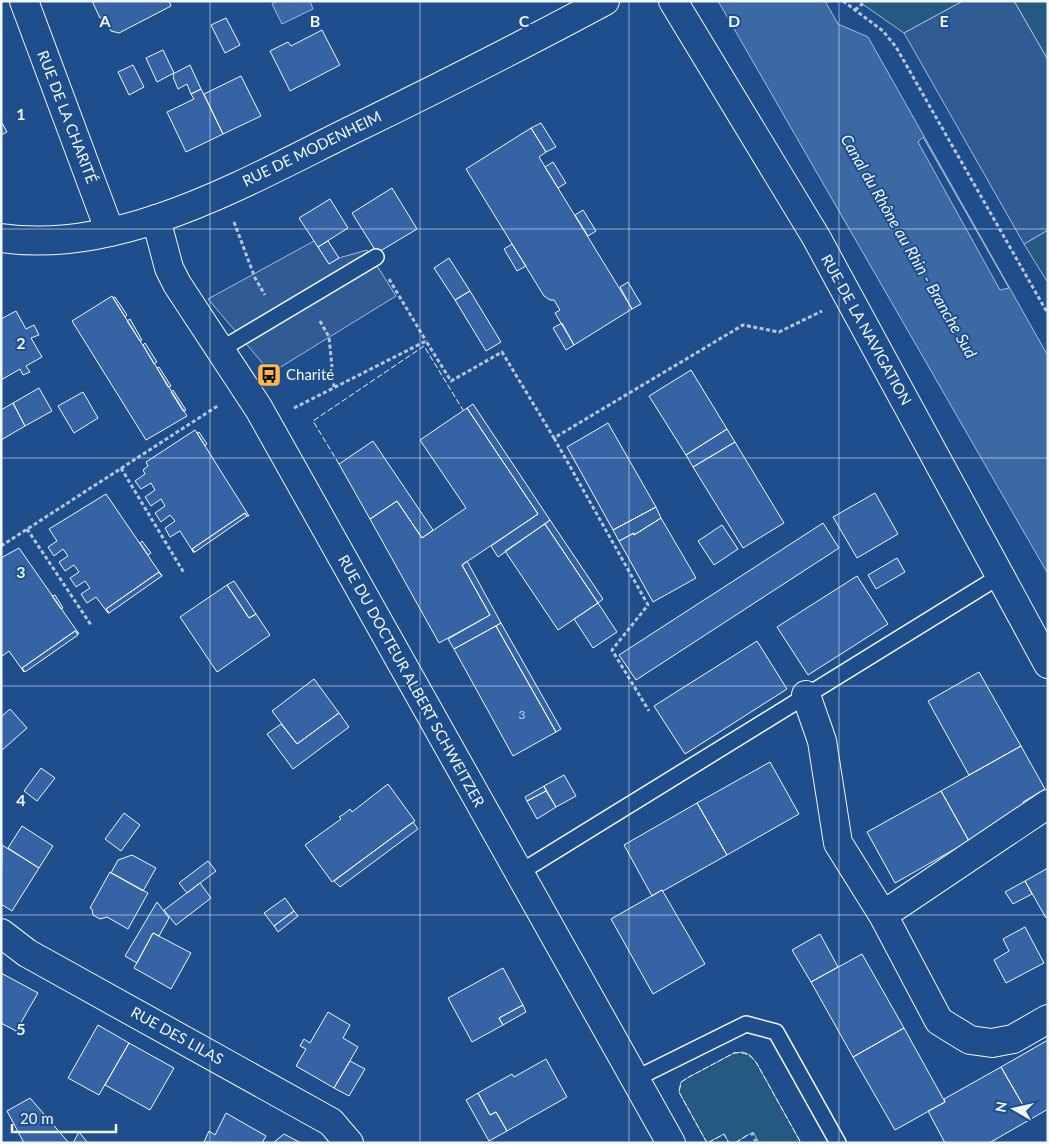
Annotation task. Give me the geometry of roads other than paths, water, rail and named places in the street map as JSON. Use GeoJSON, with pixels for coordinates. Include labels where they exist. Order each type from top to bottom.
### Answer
{"type":"FeatureCollection","features":[{"type":"Feature","properties":{"kind":"street","name":"RUE DE LA CHARITÉ"},"geometry":{"type":"LineString","coordinates":[[24,1],[110,232]]}},
{"type":"Feature","properties":{"kind":"street","name":"RUE DE MODENHEIM"},"geometry":{"type":"LineString","coordinates":[[1,238],[39,241],[75,239],[110,232],[156,219],[220,195],[504,55],[605,1]]}},
{"type":"Feature","properties":{"kind":"street","name":"RUE DE LA NAVIGATION"},"geometry":{"type":"LineString","coordinates":[[673,1],[816,237],[1048,664]]}},
{"type":"Feature","properties":{"kind":"street","name":"RUE DU DOCTEUR ALBERT SCHWEITZER"},"geometry":{"type":"LineString","coordinates":[[156,219],[169,268],[177,284],[246,387],[671,1143]]}},
{"type":"Feature","properties":{"kind":"street"},"geometry":{"type":"LineString","coordinates":[[806,695],[822,741],[838,843],[883,915],[939,1021],[970,1040],[992,1043],[1013,1039],[1048,1019]]}},
{"type":"Feature","properties":{"kind":"street"},"geometry":{"type":"LineString","coordinates":[[883,915],[1048,804]]}},
{"type":"Feature","properties":{"kind":"street","name":"RUE DES LILAS"},"geometry":{"type":"LineString","coordinates":[[1,933],[27,953],[331,1122],[349,1143]]}},
{"type":"Feature","properties":{"kind":"lane"},"geometry":{"type":"LineString","coordinates":[[220,350],[376,257]]}},
{"type":"Feature","properties":{"kind":"lane"},"geometry":{"type":"LineString","coordinates":[[519,872],[1000,576]]}},
{"type":"Feature","properties":{"kind":"lane"},"geometry":{"type":"LineString","coordinates":[[635,1079],[746,1024],[776,1032],[838,1143]]}},
{"type":"Feature","properties":{"kind":"water"},"geometry":{"type":"Polygon","coordinates":[[[277,1],[310,1],[313,9],[282,24],[272,4],[277,1]]]}},
{"type":"Feature","properties":{"kind":"water","name":"Canal du Rhône au Rhin - Branche Sud"},"geometry":{"type":"Polygon","coordinates":[[[718,1],[825,1],[838,24],[868,37],[1048,356],[1048,574],[718,1]]]}},
{"type":"Feature","properties":{"kind":"place","name":"Charité"},"geometry":{"type":"Point","coordinates":[269,375]}}]}
